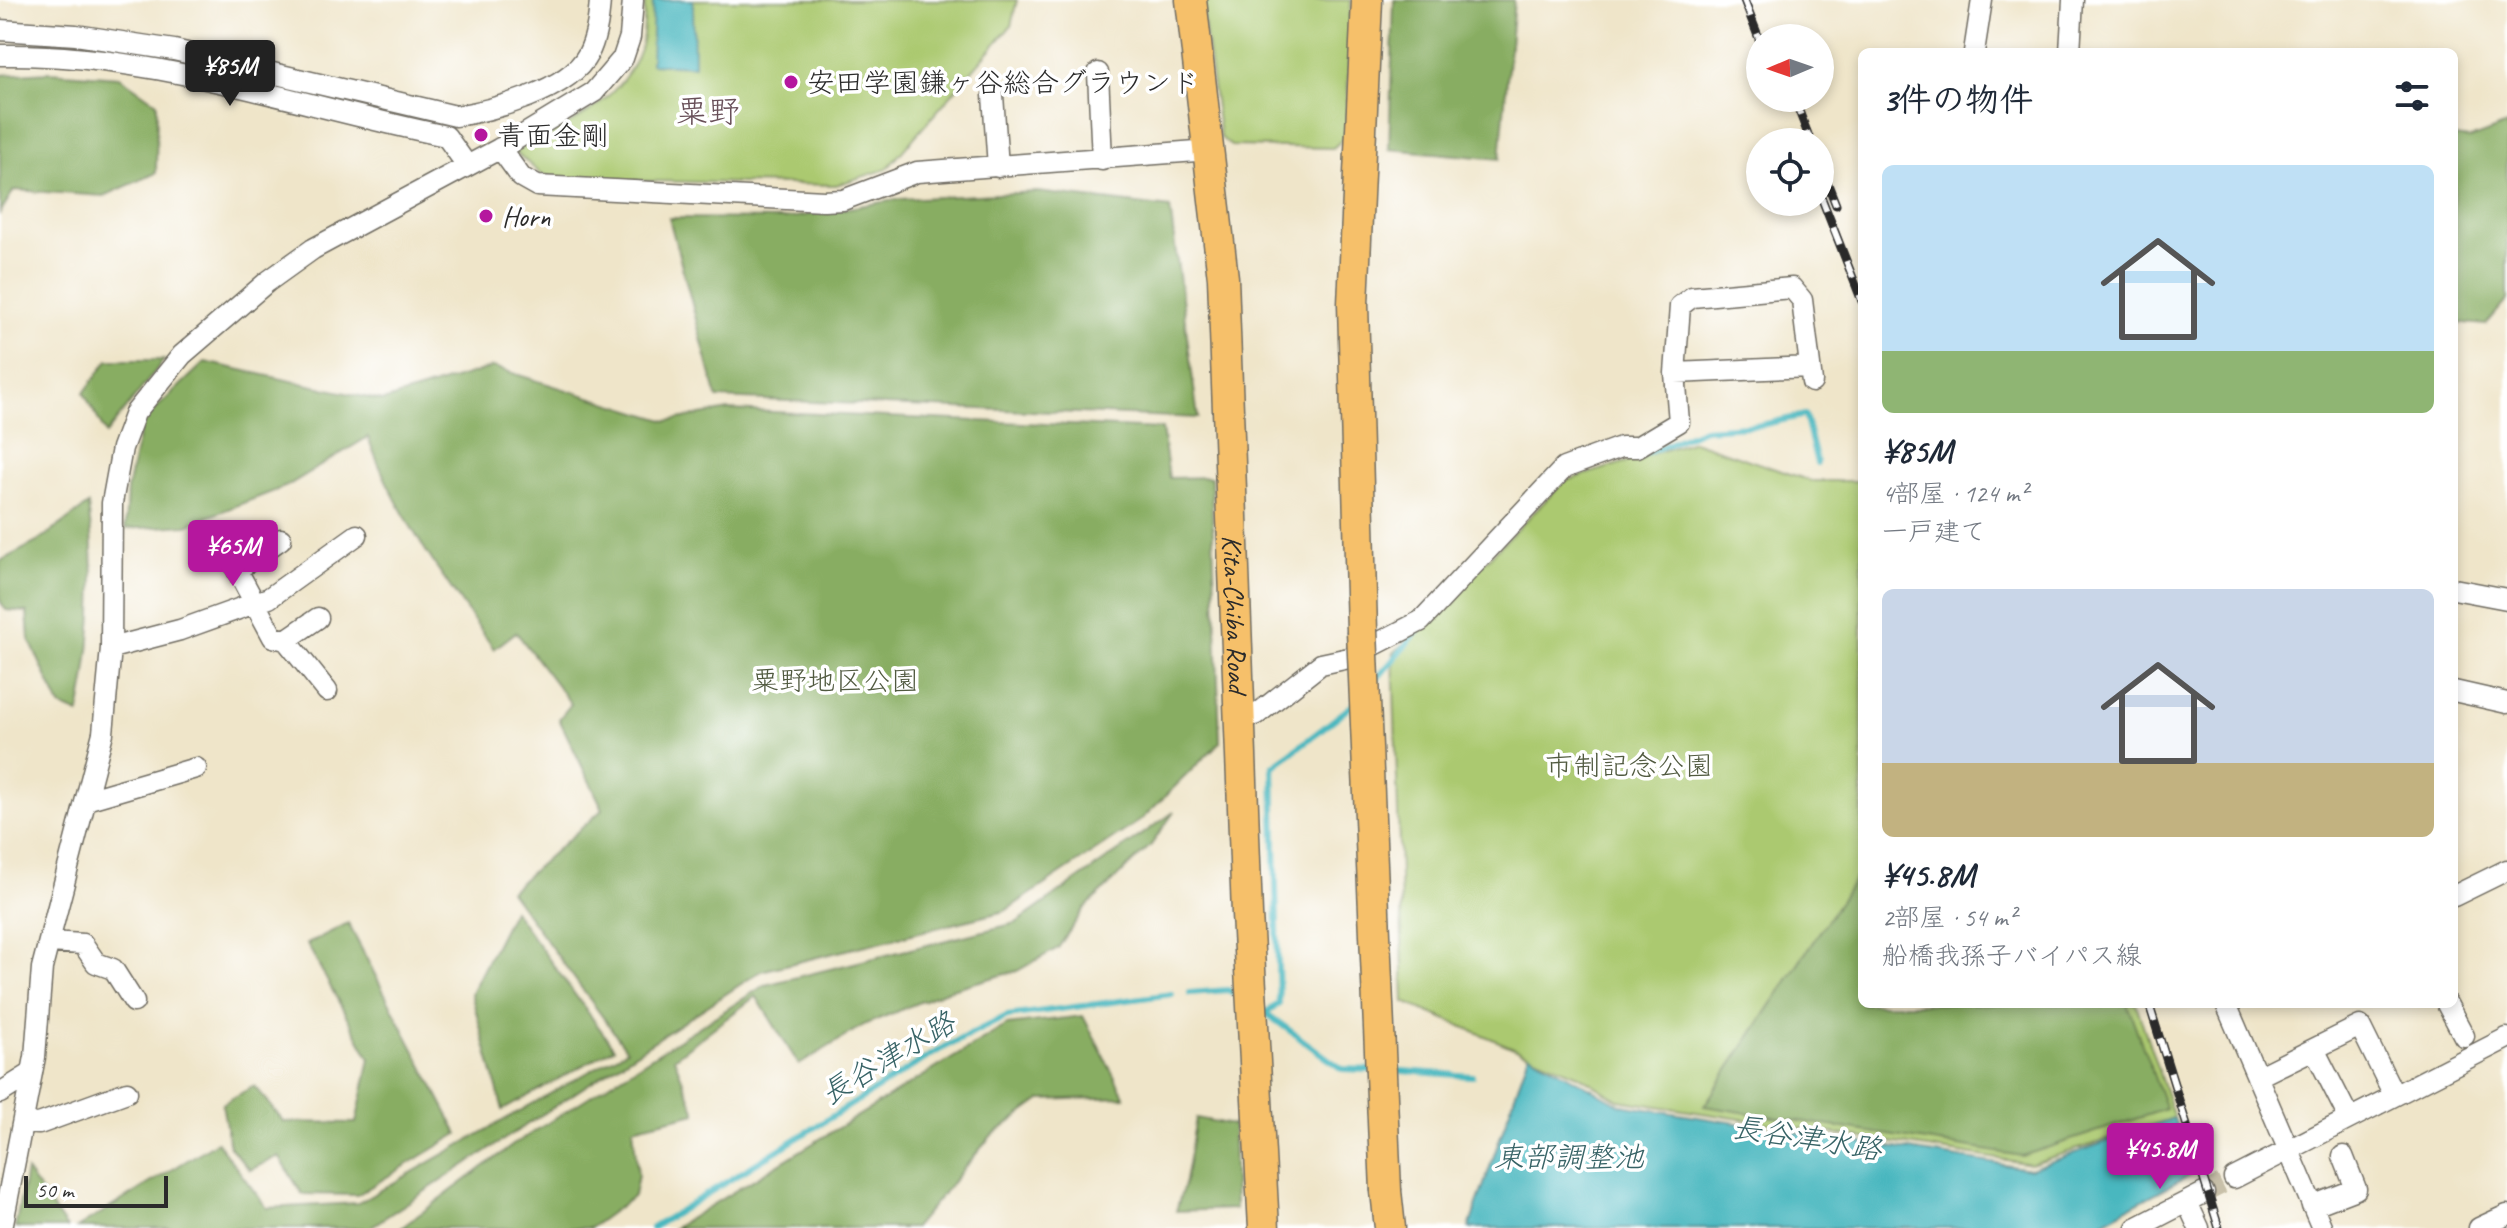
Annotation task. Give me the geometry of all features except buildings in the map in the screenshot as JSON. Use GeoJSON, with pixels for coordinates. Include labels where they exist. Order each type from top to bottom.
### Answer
{"type":"FeatureCollection","features":[{"type":"Feature","properties":{"kind":"highway","name":"Kita-Chiba Road"},"geometry":{"type":"LineString","coordinates":[[1191,0],[1223,278],[1259,1177],[1264,1228]]}},
{"type":"Feature","properties":{"kind":"highway"},"geometry":{"type":"LineString","coordinates":[[1367,0],[1353,304],[1362,631],[1390,1228]]}},
{"type":"Feature","properties":{"kind":"street"},"geometry":{"type":"LineString","coordinates":[[0,30],[76,35],[174,50],[456,116],[498,109],[555,84],[587,56],[600,17],[600,0]]}},
{"type":"Feature","properties":{"kind":"street"},"geometry":{"type":"LineString","coordinates":[[2,1228],[32,1073],[42,968],[103,733],[111,648],[112,503],[122,448],[135,413],[182,355],[267,282],[313,249],[571,108],[610,77],[623,58],[630,37],[633,0]]}},
{"type":"Feature","properties":{"kind":"street"},"geometry":{"type":"LineString","coordinates":[[1975,48],[1982,0]]}},
{"type":"Feature","properties":{"kind":"street"},"geometry":{"type":"LineString","coordinates":[[2070,48],[2073,0]]}},
{"type":"Feature","properties":{"kind":"street"},"geometry":{"type":"LineString","coordinates":[[0,55],[52,54],[165,70],[446,136],[466,164]]}},
{"type":"Feature","properties":{"kind":"street"},"geometry":{"type":"LineString","coordinates":[[1098,73],[1102,160]]}},
{"type":"Feature","properties":{"kind":"street"},"geometry":{"type":"LineString","coordinates":[[993,95],[998,167]]}},
{"type":"Feature","properties":{"kind":"street"},"geometry":{"type":"LineString","coordinates":[[500,148],[521,177],[537,186],[680,196],[843,200],[917,172],[1210,150]]}},
{"type":"Feature","properties":{"kind":"street"},"geometry":{"type":"LineString","coordinates":[[1256,715],[1321,664],[1349,658],[1421,621],[1564,468],[1621,447],[1637,447],[1679,422],[1675,373],[1680,306],[1692,297],[1792,288],[1802,300],[1811,374],[1675,373]]}},
{"type":"Feature","properties":{"kind":"street"},"geometry":{"type":"LineString","coordinates":[[111,648],[180,630],[257,604],[357,535]]}},
{"type":"Feature","properties":{"kind":"street"},"geometry":{"type":"LineString","coordinates":[[281,539],[237,570],[273,637],[286,640],[327,691]]}},
{"type":"Feature","properties":{"kind":"street"},"geometry":{"type":"LineString","coordinates":[[2458,590],[2507,599]]}},
{"type":"Feature","properties":{"kind":"street"},"geometry":{"type":"LineString","coordinates":[[286,640],[318,618]]}},
{"type":"Feature","properties":{"kind":"street"},"geometry":{"type":"LineString","coordinates":[[2458,692],[2507,703]]}},
{"type":"Feature","properties":{"kind":"street"},"geometry":{"type":"LineString","coordinates":[[86,800],[196,768]]}},
{"type":"Feature","properties":{"kind":"street"},"geometry":{"type":"LineString","coordinates":[[2458,894],[2507,870]]}},
{"type":"Feature","properties":{"kind":"street"},"geometry":{"type":"LineString","coordinates":[[49,942],[83,944],[96,963],[113,969],[134,1002]]}},
{"type":"Feature","properties":{"kind":"street"},"geometry":{"type":"LineString","coordinates":[[2234,1008],[2257,1077],[2322,1228]]}},
{"type":"Feature","properties":{"kind":"street"},"geometry":{"type":"LineString","coordinates":[[2449,1008],[2464,1036]]}},
{"type":"Feature","properties":{"kind":"street"},"geometry":{"type":"LineString","coordinates":[[2257,1077],[2360,1026],[2394,1095]]}},
{"type":"Feature","properties":{"kind":"street"},"geometry":{"type":"LineString","coordinates":[[2234,1178],[2507,1038]]}},
{"type":"Feature","properties":{"kind":"street"},"geometry":{"type":"LineString","coordinates":[[2314,1049],[2349,1118]]}},
{"type":"Feature","properties":{"kind":"street"},"geometry":{"type":"LineString","coordinates":[[0,1093],[32,1073]]}},
{"type":"Feature","properties":{"kind":"street"},"geometry":{"type":"LineString","coordinates":[[23,1123],[39,1124],[127,1092]]}},
{"type":"Feature","properties":{"kind":"street"},"geometry":{"type":"LineString","coordinates":[[2312,1206],[2356,1189],[2343,1156]]}},
{"type":"Feature","properties":{"kind":"street"},"geometry":{"type":"LineString","coordinates":[[2136,1228],[2196,1198],[2199,1228]]}},
{"type":"Feature","properties":{"kind":"street"},"geometry":{"type":"LineString","coordinates":[[2479,1228],[2507,1215]]}},
{"type":"Feature","properties":{"kind":"green space","name":"安田学園鎌ヶ谷総合グラウンド"},"geometry":{"type":"Polygon","coordinates":[[[645,0],[1017,0],[1011,26],[887,169],[836,185],[559,179],[541,174],[514,151],[588,112],[619,85],[640,49],[645,0]]]}},
{"type":"Feature","properties":{"kind":"green space"},"geometry":{"type":"Polygon","coordinates":[[[1201,0],[1351,0],[1346,136],[1333,148],[1231,146],[1220,137],[1201,0]]]}},
{"type":"Feature","properties":{"kind":"green space"},"geometry":{"type":"Polygon","coordinates":[[[1394,0],[1514,0],[1500,159],[1389,149],[1394,0]]]}},
{"type":"Feature","properties":{"kind":"green space"},"geometry":{"type":"Polygon","coordinates":[[[49,72],[120,77],[157,103],[156,173],[104,196],[14,190],[0,213],[0,75],[49,72]]]}},
{"type":"Feature","properties":{"kind":"green space"},"geometry":{"type":"Polygon","coordinates":[[[2507,125],[2507,300],[2486,325],[2458,322],[2458,138],[2470,139],[2507,125]]]}},
{"type":"Feature","properties":{"kind":"green space"},"geometry":{"type":"Polygon","coordinates":[[[1037,192],[1170,208],[1198,418],[717,398],[669,218],[784,219],[900,199],[1037,192]]]}},
{"type":"Feature","properties":{"kind":"green space"},"geometry":{"type":"Polygon","coordinates":[[[108,360],[164,360],[106,434],[84,393],[108,360]]]}},
{"type":"Feature","properties":{"kind":"green space","name":"粟野地区公園"},"geometry":{"type":"Polygon","coordinates":[[[205,362],[383,401],[493,367],[667,421],[729,410],[1162,429],[1169,478],[1211,477],[1220,742],[1141,820],[1005,911],[761,971],[369,1228],[77,1228],[217,1142],[267,1208],[358,1203],[627,1050],[510,891],[603,809],[559,719],[571,704],[516,632],[494,649],[440,573],[408,521],[379,466],[368,437],[287,486],[187,525],[125,529],[127,489],[142,422],[205,362]]]}},
{"type":"Feature","properties":{"kind":"green space","name":"市制記念公園"},"geometry":{"type":"Polygon","coordinates":[[[1693,441],[1811,481],[1858,481],[1858,1008],[2137,1008],[2174,1118],[2031,1164],[1618,1100],[1578,1075],[1404,1002],[1393,654],[1565,481],[1693,441]]]}},
{"type":"Feature","properties":{"kind":"green space"},"geometry":{"type":"Polygon","coordinates":[[[88,505],[92,610],[88,662],[79,714],[60,706],[29,639],[27,612],[6,610],[0,601],[0,561],[37,542],[88,505]]]}},
{"type":"Feature","properties":{"kind":"green space"},"geometry":{"type":"Polygon","coordinates":[[[1174,812],[1151,845],[1085,908],[1058,948],[1017,971],[951,989],[864,1025],[799,1065],[756,996],[674,1058],[696,1113],[633,1128],[638,1175],[634,1196],[590,1228],[401,1228],[513,1145],[765,985],[1016,923],[1174,812]]]}},
{"type":"Feature","properties":{"kind":"green space"},"geometry":{"type":"Polygon","coordinates":[[[1858,874],[1858,1008],[2128,1008],[2166,1109],[2022,1156],[1704,1106],[1858,874]]]}},
{"type":"Feature","properties":{"kind":"green space"},"geometry":{"type":"Polygon","coordinates":[[[513,910],[614,1048],[503,1110],[471,993],[513,910]]]}},
{"type":"Feature","properties":{"kind":"green space"},"geometry":{"type":"Polygon","coordinates":[[[348,923],[458,1134],[357,1195],[302,1194],[279,1156],[250,1170],[230,1147],[222,1104],[254,1086],[284,1122],[356,1123],[370,1059],[307,944],[348,923]]]}},
{"type":"Feature","properties":{"kind":"green space"},"geometry":{"type":"Polygon","coordinates":[[[1083,1016],[1125,1097],[1041,1100],[991,1136],[914,1228],[674,1228],[1007,1025],[1083,1016]]]}},
{"type":"Feature","properties":{"kind":"green space"},"geometry":{"type":"Polygon","coordinates":[[[1196,1118],[1233,1125],[1235,1209],[1176,1211],[1185,1181],[1196,1118]]]}},
{"type":"Feature","properties":{"kind":"green space"},"geometry":{"type":"Polygon","coordinates":[[[26,1171],[67,1228],[15,1228],[26,1171]]]}},
{"type":"Feature","properties":{"kind":"water"},"geometry":{"type":"Polygon","coordinates":[[[653,0],[693,0],[694,66],[651,64],[653,0]]]}},
{"type":"Feature","properties":{"kind":"water","name":"東部調整池"},"geometry":{"type":"Polygon","coordinates":[[[1529,1054],[1621,1105],[2030,1169],[2174,1118],[2191,1174],[2091,1228],[1469,1228],[1529,1054]]]}},
{"type":"Feature","properties":{"kind":"waterway"},"geometry":{"type":"LineString","coordinates":[[1633,456],[1640,456],[1704,429],[1761,425],[1805,415],[1817,463]]}},
{"type":"Feature","properties":{"kind":"waterway"},"geometry":{"type":"LineString","coordinates":[[1375,681],[1417,632]]}},
{"type":"Feature","properties":{"kind":"waterway"},"geometry":{"type":"LineString","coordinates":[[1266,1012],[1279,1004],[1273,767],[1354,704]]}},
{"type":"Feature","properties":{"kind":"waterway","name":"長谷津水路"},"geometry":{"type":"LineString","coordinates":[[1190,993],[1228,990],[1243,999]]}},
{"type":"Feature","properties":{"kind":"waterway","name":"長谷津水路"},"geometry":{"type":"LineString","coordinates":[[652,1228],[941,1049],[1007,1016],[1172,994]]}},
{"type":"Feature","properties":{"kind":"waterway","name":"長谷津水路"},"geometry":{"type":"LineString","coordinates":[[1263,1011],[1342,1069],[1373,1070]]}},
{"type":"Feature","properties":{"kind":"waterway","name":"長谷津水路"},"geometry":{"type":"LineString","coordinates":[[1388,1070],[1472,1076]]}},
{"type":"Feature","properties":{"kind":"tunnel"},"geometry":{"type":"LineString","coordinates":[[2204,1193],[2234,1178]]}},
{"type":"Feature","properties":{"kind":"railway"},"geometry":{"type":"LineString","coordinates":[[1744,0],[1753,24]]}},
{"type":"Feature","properties":{"kind":"railway"},"geometry":{"type":"LineString","coordinates":[[1799,112],[1806,128]]}},
{"type":"Feature","properties":{"kind":"railway"},"geometry":{"type":"LineString","coordinates":[[1834,200],[1836,205]]}},
{"type":"Feature","properties":{"kind":"railway"},"geometry":{"type":"LineString","coordinates":[[1829,216],[1858,291]]}},
{"type":"Feature","properties":{"kind":"railway"},"geometry":{"type":"LineString","coordinates":[[2150,1008],[2219,1228]]}},
{"type":"Feature","properties":{"kind":"place","name":"安田学園鎌ヶ谷総合グラウンド"},"geometry":{"type":"Point","coordinates":[791,82]}},
{"type":"Feature","properties":{"kind":"place","name":"青面金剛"},"geometry":{"type":"Point","coordinates":[481,135]}},
{"type":"Feature","properties":{"kind":"place","name":"Horn"},"geometry":{"type":"Point","coordinates":[486,216]}},
{"type":"Feature","properties":{"kind":"district","name":"粟野"},"geometry":{"type":"Point","coordinates":[708,111]}}]}
